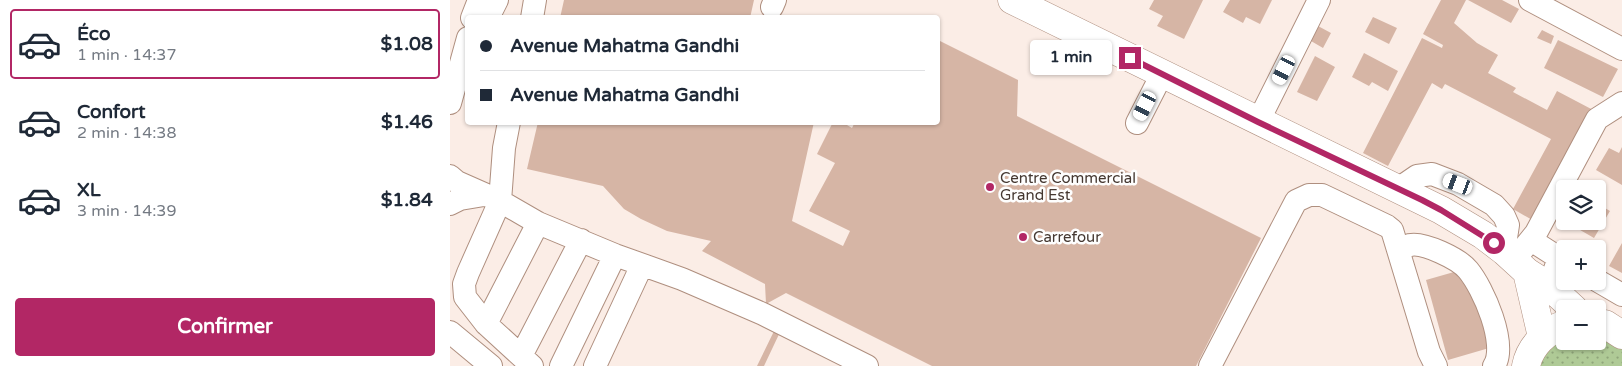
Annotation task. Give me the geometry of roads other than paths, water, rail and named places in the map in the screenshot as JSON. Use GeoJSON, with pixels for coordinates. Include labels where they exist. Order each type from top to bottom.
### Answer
{"type":"FeatureCollection","features":[{"type":"Feature","properties":{"kind":"main road"},"geometry":{"type":"LineString","coordinates":[[1028,3],[1162,74],[1441,210],[1525,262],[1565,300]]}},
{"type":"Feature","properties":{"kind":"main road"},"geometry":{"type":"LineString","coordinates":[[1521,364],[1533,348],[1554,331],[1525,262]]}},
{"type":"Feature","properties":{"kind":"main road"},"geometry":{"type":"LineString","coordinates":[[1606,325],[1622,335]]}},
{"type":"Feature","properties":{"kind":"street"},"geometry":{"type":"LineString","coordinates":[[473,15],[479,0]]}},
{"type":"Feature","properties":{"kind":"street"},"geometry":{"type":"LineString","coordinates":[[490,15],[497,0]]}},
{"type":"Feature","properties":{"kind":"street"},"geometry":{"type":"LineString","coordinates":[[532,15],[535,0]]}},
{"type":"Feature","properties":{"kind":"street"},"geometry":{"type":"LineString","coordinates":[[1258,122],[1319,0]]}},
{"type":"Feature","properties":{"kind":"street"},"geometry":{"type":"LineString","coordinates":[[1530,0],[1622,50]]}},
{"type":"Feature","properties":{"kind":"street"},"geometry":{"type":"LineString","coordinates":[[450,103],[465,50]]}},
{"type":"Feature","properties":{"kind":"street"},"geometry":{"type":"LineString","coordinates":[[1137,123],[1162,74]]}},
{"type":"Feature","properties":{"kind":"street"},"geometry":{"type":"LineString","coordinates":[[1525,262],[1597,119],[1622,103]]}},
{"type":"Feature","properties":{"kind":"street"},"geometry":{"type":"LineString","coordinates":[[508,125],[492,198],[464,284],[465,297],[486,324],[526,361],[580,240]]}},
{"type":"Feature","properties":{"kind":"street"},"geometry":{"type":"LineString","coordinates":[[450,176],[457,182],[492,198],[538,223],[615,255],[682,279],[763,314],[867,366]]}},
{"type":"Feature","properties":{"kind":"street"},"geometry":{"type":"LineString","coordinates":[[1210,366],[1296,201],[1309,195],[1322,195],[1392,230],[1400,250],[1429,352],[1436,366]]}},
{"type":"Feature","properties":{"kind":"street"},"geometry":{"type":"LineString","coordinates":[[450,204],[460,199],[492,198]]}},
{"type":"Feature","properties":{"kind":"street"},"geometry":{"type":"LineString","coordinates":[[486,324],[538,223]]}},
{"type":"Feature","properties":{"kind":"street"},"geometry":{"type":"LineString","coordinates":[[1400,250],[1410,245],[1421,245],[1448,256],[1468,269],[1487,302],[1496,334],[1499,353],[1494,366]]}},
{"type":"Feature","properties":{"kind":"street"},"geometry":{"type":"LineString","coordinates":[[561,366],[615,255]]}},
{"type":"Feature","properties":{"kind":"street"},"geometry":{"type":"LineString","coordinates":[[1525,262],[1556,260]]}},
{"type":"Feature","properties":{"kind":"street"},"geometry":{"type":"LineString","coordinates":[[1525,262],[1556,260]]}},
{"type":"Feature","properties":{"kind":"street"},"geometry":{"type":"LineString","coordinates":[[595,366],[642,265]]}},
{"type":"Feature","properties":{"kind":"street"},"geometry":{"type":"LineString","coordinates":[[1606,286],[1622,295]]}},
{"type":"Feature","properties":{"kind":"street"},"geometry":{"type":"LineString","coordinates":[[450,332],[491,366]]}},
{"type":"Feature","properties":{"kind":"place","name":"Centre Commercial Grand Est"},"geometry":{"type":"Point","coordinates":[990,187]}},
{"type":"Feature","properties":{"kind":"place","name":"Carrefour"},"geometry":{"type":"Point","coordinates":[1023,237]}}]}
